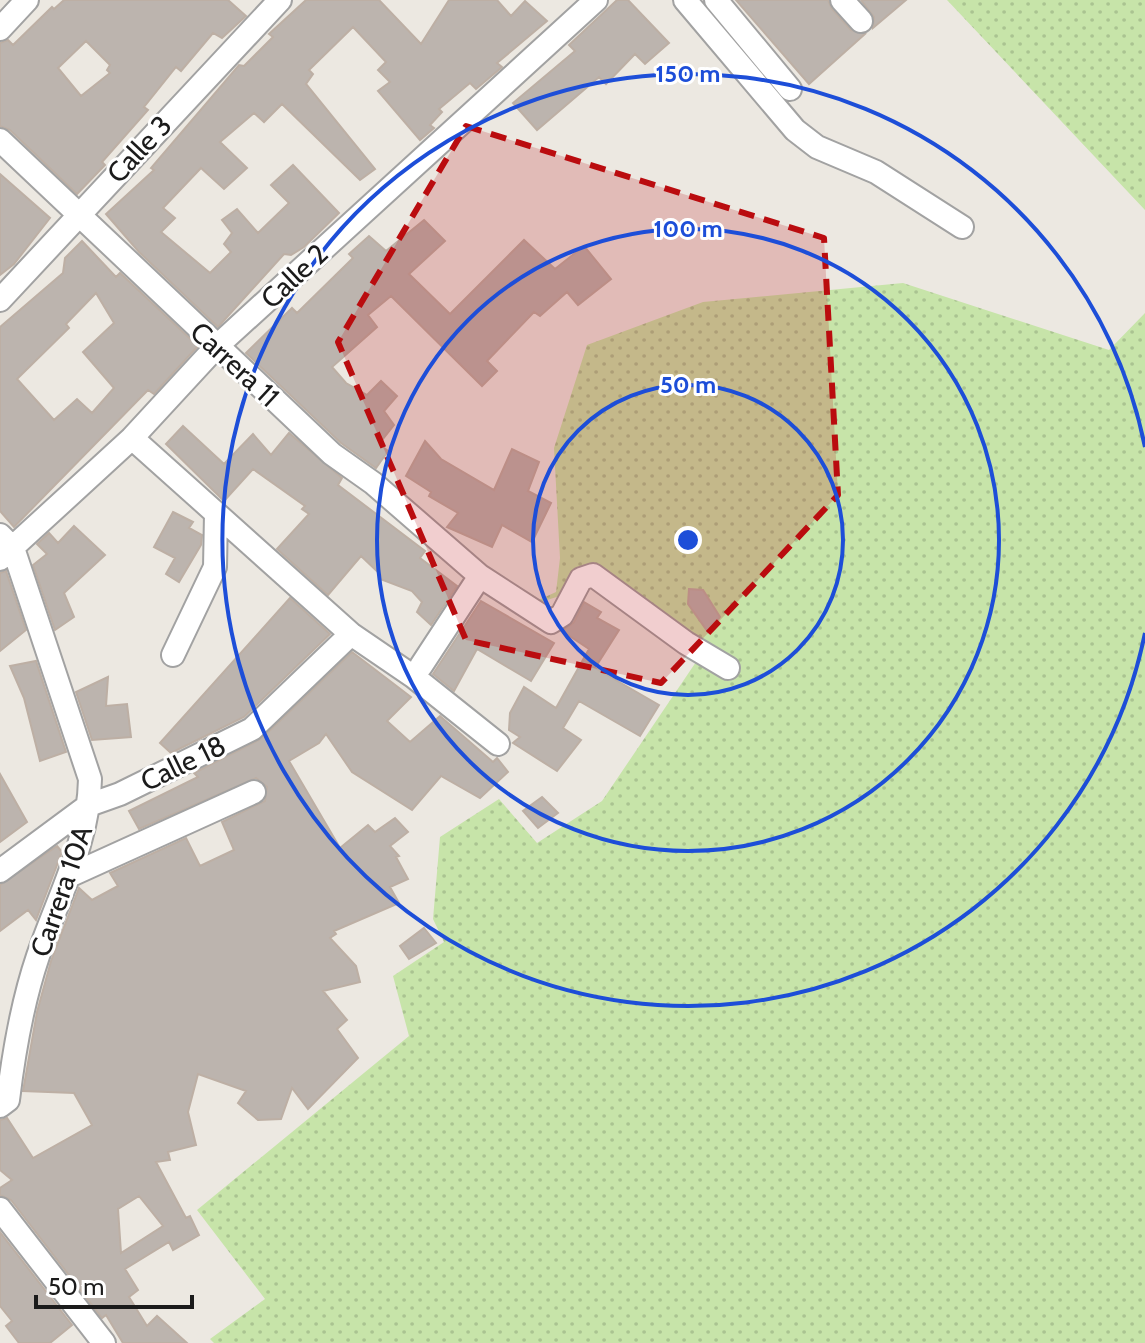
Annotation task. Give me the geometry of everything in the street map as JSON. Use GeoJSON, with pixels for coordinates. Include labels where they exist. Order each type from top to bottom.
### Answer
{"type":"FeatureCollection","features":[{"type":"Feature","properties":{"kind":"street"},"geometry":{"type":"LineString","coordinates":[[0,29],[27,0]]}},
{"type":"Feature","properties":{"kind":"street","name":"Calle 3"},"geometry":{"type":"LineString","coordinates":[[0,300],[280,0]]}},
{"type":"Feature","properties":{"kind":"street"},"geometry":{"type":"LineString","coordinates":[[685,0],[795,130],[817,147],[876,172],[962,227]]}},
{"type":"Feature","properties":{"kind":"street"},"geometry":{"type":"LineString","coordinates":[[716,0],[790,89]]}},
{"type":"Feature","properties":{"kind":"street"},"geometry":{"type":"LineString","coordinates":[[842,0],[861,21]]}},
{"type":"Feature","properties":{"kind":"street","name":"Calle 2"},"geometry":{"type":"LineString","coordinates":[[4,548],[132,438],[216,347],[588,2]]}},
{"type":"Feature","properties":{"kind":"street","name":"Carrera 11"},"geometry":{"type":"LineString","coordinates":[[0,140],[332,454],[373,483],[480,576],[551,622],[562,615],[581,579],[593,575],[686,643],[728,668]]}},
{"type":"Feature","properties":{"kind":"street"},"geometry":{"type":"LineString","coordinates":[[132,438],[351,634],[414,677],[498,744]]}},
{"type":"Feature","properties":{"kind":"street"},"geometry":{"type":"LineString","coordinates":[[173,655],[215,567],[216,514]]}},
{"type":"Feature","properties":{"kind":"street","name":"Carrera 10A"},"geometry":{"type":"LineString","coordinates":[[4,548],[83,751],[90,779],[89,805],[69,876],[18,1022],[4,1103]]}},
{"type":"Feature","properties":{"kind":"street"},"geometry":{"type":"LineString","coordinates":[[421,666],[480,576]]}},
{"type":"Feature","properties":{"kind":"street","name":"Calle 18"},"geometry":{"type":"LineString","coordinates":[[0,871],[89,805],[120,794],[252,729],[351,634]]}},
{"type":"Feature","properties":{"kind":"street"},"geometry":{"type":"LineString","coordinates":[[69,876],[254,792]]}},
{"type":"Feature","properties":{"kind":"street"},"geometry":{"type":"LineString","coordinates":[[0,1209],[103,1343]]}},
{"type":"Feature","properties":{"kind":"highlighted area"},"geometry":{"type":"Polygon","coordinates":[[[466,126],[824,238],[838,495],[661,683],[466,640],[338,342],[466,126]]]}},
{"type":"Feature","properties":{"kind":"green space"},"geometry":{"type":"Polygon","coordinates":[[[947,0],[1145,0],[1145,210],[947,0]]]}},
{"type":"Feature","properties":{"kind":"green space"},"geometry":{"type":"Polygon","coordinates":[[[903,283],[1109,350],[1145,313],[1145,1343],[214,1343],[210,1339],[265,1299],[197,1210],[409,1036],[393,976],[444,942],[433,919],[440,837],[499,799],[537,843],[602,801],[696,662],[591,586],[519,609],[556,592],[560,558],[554,448],[587,345],[703,302],[903,283]]]}},
{"type":"Feature","properties":{"kind":"building"},"geometry":{"type":"Polygon","coordinates":[[[64,0],[228,0],[246,16],[222,38],[213,33],[181,71],[176,67],[144,107],[148,110],[102,162],[105,165],[77,194],[10,130],[0,126],[0,43],[8,40],[13,45],[52,7],[54,9],[64,0]],[[86,41],[58,68],[81,96],[110,73],[107,70],[110,65],[86,41]]]}},
{"type":"Feature","properties":{"kind":"building"},"geometry":{"type":"Polygon","coordinates":[[[306,0],[379,0],[421,44],[449,0],[497,0],[511,16],[525,1],[547,21],[497,63],[502,67],[476,89],[470,83],[439,109],[442,112],[430,125],[434,128],[420,140],[378,91],[390,82],[378,70],[386,62],[353,27],[309,70],[313,74],[306,84],[375,169],[360,180],[282,104],[264,122],[254,113],[220,142],[247,168],[224,189],[201,168],[163,208],[175,218],[161,232],[210,273],[231,252],[224,244],[232,233],[222,220],[237,209],[258,233],[289,203],[271,185],[293,165],[339,213],[304,247],[291,255],[284,254],[218,327],[139,252],[106,214],[154,170],[151,168],[239,65],[244,66],[273,37],[269,34],[306,0]]]}},
{"type":"Feature","properties":{"kind":"building"},"geometry":{"type":"Polygon","coordinates":[[[617,0],[628,0],[669,43],[645,64],[635,54],[606,84],[599,77],[537,130],[513,103],[575,51],[569,45],[617,0]]]}},
{"type":"Feature","properties":{"kind":"building"},"geometry":{"type":"Polygon","coordinates":[[[736,0],[828,0],[851,30],[865,34],[809,84],[736,0]]]}},
{"type":"Feature","properties":{"kind":"building"},"geometry":{"type":"Polygon","coordinates":[[[861,0],[906,0],[873,28],[874,17],[861,0]]]}},
{"type":"Feature","properties":{"kind":"building"},"geometry":{"type":"Polygon","coordinates":[[[0,174],[50,218],[14,264],[0,275],[0,174]]]}},
{"type":"Feature","properties":{"kind":"building"},"geometry":{"type":"Polygon","coordinates":[[[424,220],[445,241],[409,274],[450,314],[524,240],[555,269],[584,246],[611,279],[578,305],[567,292],[540,316],[534,312],[487,361],[497,371],[482,386],[391,296],[368,315],[377,327],[332,367],[346,383],[367,395],[381,381],[397,396],[384,411],[394,425],[379,444],[388,451],[376,468],[341,443],[246,353],[292,308],[297,313],[353,258],[349,254],[369,236],[386,251],[424,220]]]}},
{"type":"Feature","properties":{"kind":"building"},"geometry":{"type":"Polygon","coordinates":[[[82,241],[116,277],[120,273],[198,346],[154,394],[148,390],[14,527],[0,511],[0,327],[63,273],[65,258],[82,241]],[[96,293],[66,324],[69,328],[17,379],[54,420],[77,399],[92,413],[114,388],[83,352],[114,323],[96,293]]]}},
{"type":"Feature","properties":{"kind":"building"},"geometry":{"type":"Polygon","coordinates":[[[183,426],[224,464],[253,434],[271,455],[289,433],[342,478],[338,485],[425,551],[420,558],[457,586],[431,625],[417,612],[422,602],[412,591],[380,579],[381,575],[361,556],[328,595],[277,549],[309,514],[302,509],[305,506],[253,469],[224,501],[166,444],[183,426]]]}},
{"type":"Feature","properties":{"kind":"building"},"geometry":{"type":"Polygon","coordinates":[[[425,441],[441,459],[494,490],[512,449],[539,462],[528,491],[551,503],[532,542],[502,525],[492,547],[447,527],[458,513],[429,496],[431,492],[406,476],[425,441]]]}},
{"type":"Feature","properties":{"kind":"building"},"geometry":{"type":"Polygon","coordinates":[[[173,512],[193,522],[189,528],[202,535],[201,545],[179,582],[166,574],[175,558],[154,547],[173,512]]]}},
{"type":"Feature","properties":{"kind":"building"},"geometry":{"type":"Polygon","coordinates":[[[74,526],[105,555],[64,593],[74,617],[55,630],[33,565],[47,554],[37,544],[49,533],[58,543],[74,526]]]}},
{"type":"Feature","properties":{"kind":"building"},"geometry":{"type":"Polygon","coordinates":[[[6,571],[26,630],[0,651],[0,573],[6,571]]]}},
{"type":"Feature","properties":{"kind":"building"},"geometry":{"type":"Polygon","coordinates":[[[689,589],[703,590],[720,617],[708,632],[688,604],[689,589]]]}},
{"type":"Feature","properties":{"kind":"building"},"geometry":{"type":"Polygon","coordinates":[[[290,598],[330,634],[244,717],[171,753],[160,743],[290,598]]]}},
{"type":"Feature","properties":{"kind":"building"},"geometry":{"type":"Polygon","coordinates":[[[481,601],[554,643],[531,681],[477,649],[454,691],[433,674],[481,601]]]}},
{"type":"Feature","properties":{"kind":"building"},"geometry":{"type":"Polygon","coordinates":[[[584,602],[601,612],[597,618],[619,630],[595,668],[659,705],[640,736],[579,701],[563,728],[581,740],[557,771],[513,743],[520,737],[509,730],[510,713],[524,687],[556,708],[589,649],[562,631],[574,622],[584,602]]]}},
{"type":"Feature","properties":{"kind":"building"},"geometry":{"type":"Polygon","coordinates":[[[352,652],[411,697],[387,721],[410,742],[440,716],[493,762],[497,758],[508,772],[480,798],[441,776],[412,810],[352,772],[326,734],[319,743],[289,761],[340,848],[368,825],[375,832],[395,818],[408,832],[390,846],[399,856],[396,857],[408,879],[390,887],[399,903],[334,931],[336,934],[330,938],[356,966],[360,982],[323,991],[347,1020],[337,1029],[358,1058],[308,1109],[292,1088],[281,1119],[258,1120],[238,1103],[246,1091],[198,1074],[188,1112],[196,1145],[168,1152],[170,1160],[156,1162],[186,1218],[190,1216],[199,1235],[173,1250],[169,1242],[125,1269],[138,1290],[129,1297],[147,1326],[157,1316],[187,1343],[123,1343],[106,1315],[102,1318],[11,1200],[0,1195],[0,1188],[12,1180],[0,1170],[0,1120],[7,1118],[33,1158],[92,1125],[74,1093],[23,1091],[37,1012],[51,961],[79,888],[92,900],[118,886],[110,873],[186,838],[200,866],[234,850],[222,822],[265,801],[267,787],[256,778],[139,829],[129,811],[198,777],[194,773],[261,739],[352,652]],[[139,1196],[118,1209],[121,1253],[163,1226],[139,1196]]]}},
{"type":"Feature","properties":{"kind":"building"},"geometry":{"type":"Polygon","coordinates":[[[36,661],[66,752],[40,761],[24,698],[10,666],[36,661]]]}},
{"type":"Feature","properties":{"kind":"building"},"geometry":{"type":"Polygon","coordinates":[[[108,677],[106,706],[127,704],[131,737],[92,740],[76,692],[108,677]]]}},
{"type":"Feature","properties":{"kind":"building"},"geometry":{"type":"Polygon","coordinates":[[[0,774],[27,822],[0,842],[0,774]]]}},
{"type":"Feature","properties":{"kind":"building"},"geometry":{"type":"Polygon","coordinates":[[[542,797],[558,813],[538,828],[523,811],[542,797]]]}},
{"type":"Feature","properties":{"kind":"building"},"geometry":{"type":"Polygon","coordinates":[[[57,846],[62,852],[36,920],[28,910],[0,931],[0,885],[57,846]]]}},
{"type":"Feature","properties":{"kind":"building"},"geometry":{"type":"Polygon","coordinates":[[[424,928],[436,943],[409,959],[400,946],[424,928]]]}},
{"type":"Feature","properties":{"kind":"building"},"geometry":{"type":"Polygon","coordinates":[[[0,1232],[72,1325],[50,1343],[19,1343],[6,1326],[12,1321],[0,1306],[0,1232]]]}}]}
